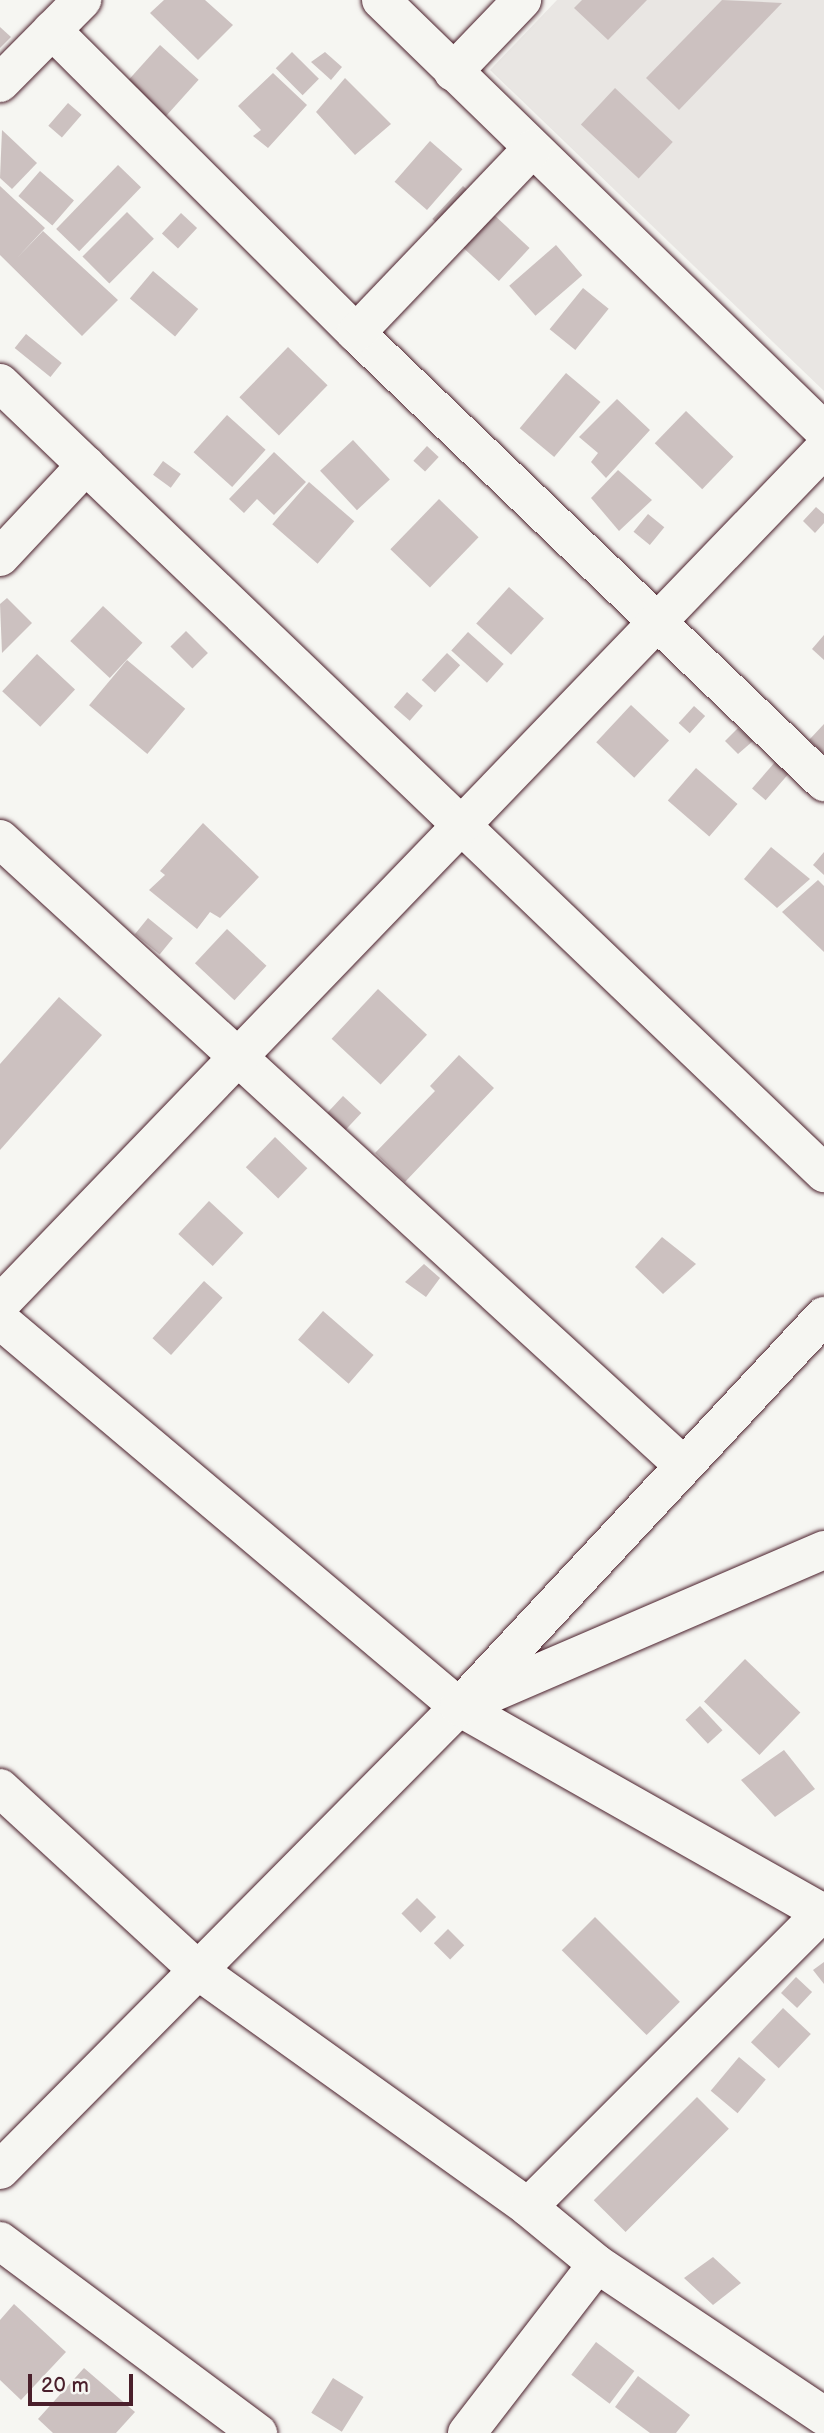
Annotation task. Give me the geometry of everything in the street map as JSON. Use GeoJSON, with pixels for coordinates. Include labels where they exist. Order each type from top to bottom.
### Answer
{"type":"FeatureCollection","features":[{"type":"Feature","properties":{"kind":"street"},"geometry":{"type":"LineString","coordinates":[[0,83],[82,0]]}},
{"type":"Feature","properties":{"kind":"street"},"geometry":{"type":"LineString","coordinates":[[381,0],[824,431]]}},
{"type":"Feature","properties":{"kind":"street"},"geometry":{"type":"LineString","coordinates":[[453,72],[522,0]]}},
{"type":"Feature","properties":{"kind":"street"},"geometry":{"type":"LineString","coordinates":[[52,30],[356,333],[659,620],[824,782]]}},
{"type":"Feature","properties":{"kind":"street"},"geometry":{"type":"LineString","coordinates":[[356,333],[532,149]]}},
{"type":"Feature","properties":{"kind":"street"},"geometry":{"type":"LineString","coordinates":[[0,383],[824,1173]]}},
{"type":"Feature","properties":{"kind":"street"},"geometry":{"type":"LineString","coordinates":[[0,1304],[824,449]]}},
{"type":"Feature","properties":{"kind":"street"},"geometry":{"type":"LineString","coordinates":[[0,557],[86,465]]}},
{"type":"Feature","properties":{"kind":"street"},"geometry":{"type":"LineString","coordinates":[[0,839],[683,1465]]}},
{"type":"Feature","properties":{"kind":"street"},"geometry":{"type":"LineString","coordinates":[[0,2170],[200,1972],[459,1707],[824,1316]]}},
{"type":"Feature","properties":{"kind":"street"},"geometry":{"type":"LineString","coordinates":[[0,1321],[459,1707],[823,1912],[528,2207]]}},
{"type":"Feature","properties":{"kind":"street"},"geometry":{"type":"LineString","coordinates":[[459,1707],[824,1550]]}},
{"type":"Feature","properties":{"kind":"street"},"geometry":{"type":"LineString","coordinates":[[0,1788],[200,1972],[528,2207],[597,2264],[824,2416]]}},
{"type":"Feature","properties":{"kind":"street"},"geometry":{"type":"LineString","coordinates":[[0,2241],[240,2428]]}},
{"type":"Feature","properties":{"kind":"street"},"geometry":{"type":"LineString","coordinates":[[467,2433],[597,2264]]}},
{"type":"Feature","properties":{"kind":"shaded area"},"geometry":{"type":"Polygon","coordinates":[[[557,0],[824,0],[824,391],[490,70],[557,0]]]}},
{"type":"Feature","properties":{"kind":"building"},"geometry":{"type":"Polygon","coordinates":[[[164,0],[205,0],[233,25],[198,60],[150,13],[164,0]]]}},
{"type":"Feature","properties":{"kind":"building"},"geometry":{"type":"Polygon","coordinates":[[[582,0],[647,0],[608,40],[574,8],[582,0]]]}},
{"type":"Feature","properties":{"kind":"building"},"geometry":{"type":"Polygon","coordinates":[[[722,0],[782,3],[679,110],[646,78],[722,0]]]}},
{"type":"Feature","properties":{"kind":"building"},"geometry":{"type":"Polygon","coordinates":[[[0,27],[11,37],[0,48],[0,27]]]}},
{"type":"Feature","properties":{"kind":"building"},"geometry":{"type":"Polygon","coordinates":[[[160,45],[199,80],[165,117],[127,82],[160,45]]]}},
{"type":"Feature","properties":{"kind":"building"},"geometry":{"type":"Polygon","coordinates":[[[292,52],[319,79],[303,95],[276,68],[292,52]]]}},
{"type":"Feature","properties":{"kind":"building"},"geometry":{"type":"Polygon","coordinates":[[[325,52],[342,67],[331,80],[311,62],[325,52]]]}},
{"type":"Feature","properties":{"kind":"building"},"geometry":{"type":"Polygon","coordinates":[[[273,73],[307,105],[268,148],[253,136],[261,130],[238,106],[273,73]]]}},
{"type":"Feature","properties":{"kind":"building"},"geometry":{"type":"Polygon","coordinates":[[[345,78],[391,124],[355,155],[316,112],[345,78]]]}},
{"type":"Feature","properties":{"kind":"building"},"geometry":{"type":"Polygon","coordinates":[[[615,88],[673,142],[639,178],[581,125],[615,88]]]}},
{"type":"Feature","properties":{"kind":"building"},"geometry":{"type":"Polygon","coordinates":[[[68,103],[82,115],[62,137],[48,126],[68,103]]]}},
{"type":"Feature","properties":{"kind":"building"},"geometry":{"type":"Polygon","coordinates":[[[2,130],[37,163],[12,189],[0,178],[2,130]]]}},
{"type":"Feature","properties":{"kind":"building"},"geometry":{"type":"Polygon","coordinates":[[[430,141],[462,169],[427,210],[395,182],[430,141]]]}},
{"type":"Feature","properties":{"kind":"building"},"geometry":{"type":"Polygon","coordinates":[[[118,165],[141,187],[79,251],[56,229],[118,165]]]}},
{"type":"Feature","properties":{"kind":"building"},"geometry":{"type":"Polygon","coordinates":[[[40,171],[74,201],[52,225],[18,196],[40,171]]]}},
{"type":"Feature","properties":{"kind":"building"},"geometry":{"type":"Polygon","coordinates":[[[0,186],[45,228],[17,258],[43,231],[118,300],[82,336],[0,255],[0,186]]]}},
{"type":"Feature","properties":{"kind":"building"},"geometry":{"type":"Polygon","coordinates":[[[463,186],[530,248],[499,281],[432,219],[463,186]]]}},
{"type":"Feature","properties":{"kind":"building"},"geometry":{"type":"Polygon","coordinates":[[[127,212],[154,239],[109,283],[82,257],[127,212]]]}},
{"type":"Feature","properties":{"kind":"building"},"geometry":{"type":"Polygon","coordinates":[[[181,213],[197,228],[178,248],[162,233],[181,213]]]}},
{"type":"Feature","properties":{"kind":"building"},"geometry":{"type":"Polygon","coordinates":[[[556,245],[582,275],[535,316],[509,286],[556,245]]]}},
{"type":"Feature","properties":{"kind":"building"},"geometry":{"type":"Polygon","coordinates":[[[153,271],[198,309],[175,337],[130,299],[153,271]]]}},
{"type":"Feature","properties":{"kind":"building"},"geometry":{"type":"Polygon","coordinates":[[[583,288],[609,309],[575,350],[550,329],[583,288]]]}},
{"type":"Feature","properties":{"kind":"building"},"geometry":{"type":"Polygon","coordinates":[[[26,334],[62,363],[50,377],[15,348],[26,334]]]}},
{"type":"Feature","properties":{"kind":"building"},"geometry":{"type":"Polygon","coordinates":[[[288,347],[328,385],[279,436],[239,397],[288,347]]]}},
{"type":"Feature","properties":{"kind":"building"},"geometry":{"type":"Polygon","coordinates":[[[566,373],[600,402],[554,457],[520,428],[566,373]]]}},
{"type":"Feature","properties":{"kind":"building"},"geometry":{"type":"Polygon","coordinates":[[[617,399],[650,430],[606,478],[591,462],[598,453],[579,437],[617,399]]]}},
{"type":"Feature","properties":{"kind":"building"},"geometry":{"type":"Polygon","coordinates":[[[686,411],[733,457],[702,489],[655,443],[686,411]]]}},
{"type":"Feature","properties":{"kind":"building"},"geometry":{"type":"Polygon","coordinates":[[[227,415],[266,450],[232,487],[194,452],[227,415]]]}},
{"type":"Feature","properties":{"kind":"building"},"geometry":{"type":"Polygon","coordinates":[[[353,440],[390,479],[357,510],[320,471],[353,440]]]}},
{"type":"Feature","properties":{"kind":"building"},"geometry":{"type":"Polygon","coordinates":[[[427,446],[439,457],[425,472],[413,461],[427,446]]]}},
{"type":"Feature","properties":{"kind":"building"},"geometry":{"type":"Polygon","coordinates":[[[274,452],[306,482],[274,515],[257,499],[244,513],[229,499],[274,452]]]}},
{"type":"Feature","properties":{"kind":"building"},"geometry":{"type":"Polygon","coordinates":[[[163,461],[181,474],[171,488],[153,475],[163,461]]]}},
{"type":"Feature","properties":{"kind":"building"},"geometry":{"type":"Polygon","coordinates":[[[618,470],[652,500],[619,531],[591,498],[618,470]]]}},
{"type":"Feature","properties":{"kind":"building"},"geometry":{"type":"Polygon","coordinates":[[[309,482],[354,521],[318,564],[272,524],[309,482]]]}},
{"type":"Feature","properties":{"kind":"building"},"geometry":{"type":"Polygon","coordinates":[[[439,499],[479,537],[430,588],[390,549],[439,499]]]}},
{"type":"Feature","properties":{"kind":"building"},"geometry":{"type":"Polygon","coordinates":[[[816,507],[824,514],[824,523],[815,533],[803,521],[816,507]]]}},
{"type":"Feature","properties":{"kind":"building"},"geometry":{"type":"Polygon","coordinates":[[[648,514],[664,527],[650,545],[634,532],[648,514]]]}},
{"type":"Feature","properties":{"kind":"building"},"geometry":{"type":"Polygon","coordinates":[[[509,587],[544,618],[511,655],[476,623],[509,587]]]}},
{"type":"Feature","properties":{"kind":"building"},"geometry":{"type":"Polygon","coordinates":[[[7,598],[32,623],[2,653],[0,604],[7,598]]]}},
{"type":"Feature","properties":{"kind":"building"},"geometry":{"type":"Polygon","coordinates":[[[103,606],[142,643],[110,678],[70,641],[103,606]]]}},
{"type":"Feature","properties":{"kind":"building"},"geometry":{"type":"Polygon","coordinates":[[[186,631],[208,653],[192,668],[170,647],[186,631]]]}},
{"type":"Feature","properties":{"kind":"building"},"geometry":{"type":"Polygon","coordinates":[[[468,632],[504,664],[487,683],[451,651],[468,632]]]}},
{"type":"Feature","properties":{"kind":"building"},"geometry":{"type":"Polygon","coordinates":[[[824,635],[824,660],[812,649],[824,635]]]}},
{"type":"Feature","properties":{"kind":"building"},"geometry":{"type":"Polygon","coordinates":[[[447,653],[460,665],[435,692],[422,680],[447,653]]]}},
{"type":"Feature","properties":{"kind":"building"},"geometry":{"type":"Polygon","coordinates":[[[37,654],[75,689],[40,727],[2,691],[37,654]]]}},
{"type":"Feature","properties":{"kind":"building"},"geometry":{"type":"Polygon","coordinates":[[[127,660],[185,709],[147,754],[89,705],[127,660]]]}},
{"type":"Feature","properties":{"kind":"building"},"geometry":{"type":"Polygon","coordinates":[[[407,692],[423,706],[410,721],[394,707],[407,692]]]}},
{"type":"Feature","properties":{"kind":"building"},"geometry":{"type":"Polygon","coordinates":[[[631,705],[669,740],[634,778],[596,742],[631,705]]]}},
{"type":"Feature","properties":{"kind":"building"},"geometry":{"type":"Polygon","coordinates":[[[694,706],[705,716],[690,733],[679,723],[694,706]]]}},
{"type":"Feature","properties":{"kind":"building"},"geometry":{"type":"Polygon","coordinates":[[[824,724],[824,754],[809,740],[824,724]]]}},
{"type":"Feature","properties":{"kind":"building"},"geometry":{"type":"Polygon","coordinates":[[[738,728],[753,741],[738,754],[725,741],[738,728]]]}},
{"type":"Feature","properties":{"kind":"building"},"geometry":{"type":"Polygon","coordinates":[[[775,762],[789,774],[766,800],[752,788],[775,762]]]}},
{"type":"Feature","properties":{"kind":"building"},"geometry":{"type":"Polygon","coordinates":[[[696,768],[738,804],[709,837],[668,800],[696,768]]]}},
{"type":"Feature","properties":{"kind":"building"},"geometry":{"type":"Polygon","coordinates":[[[203,823],[259,877],[220,918],[210,912],[197,929],[149,890],[165,875],[160,871],[203,823]]]}},
{"type":"Feature","properties":{"kind":"building"},"geometry":{"type":"Polygon","coordinates":[[[771,847],[810,879],[777,908],[744,879],[771,847]]]}},
{"type":"Feature","properties":{"kind":"building"},"geometry":{"type":"Polygon","coordinates":[[[824,852],[824,875],[813,865],[824,852]]]}},
{"type":"Feature","properties":{"kind":"building"},"geometry":{"type":"Polygon","coordinates":[[[818,880],[824,886],[824,952],[782,912],[818,880]]]}},
{"type":"Feature","properties":{"kind":"building"},"geometry":{"type":"Polygon","coordinates":[[[148,918],[173,938],[160,954],[135,934],[148,918]]]}},
{"type":"Feature","properties":{"kind":"building"},"geometry":{"type":"Polygon","coordinates":[[[227,929],[266,966],[234,1000],[195,963],[227,929]]]}},
{"type":"Feature","properties":{"kind":"building"},"geometry":{"type":"Polygon","coordinates":[[[378,989],[427,1035],[381,1084],[332,1039],[378,989]]]}},
{"type":"Feature","properties":{"kind":"building"},"geometry":{"type":"Polygon","coordinates":[[[59,997],[102,1035],[0,1150],[0,1064],[59,997]]]}},
{"type":"Feature","properties":{"kind":"building"},"geometry":{"type":"Polygon","coordinates":[[[459,1055],[494,1088],[405,1182],[375,1153],[435,1091],[430,1086],[459,1055]]]}},
{"type":"Feature","properties":{"kind":"building"},"geometry":{"type":"Polygon","coordinates":[[[343,1096],[361,1113],[344,1132],[325,1115],[343,1096]]]}},
{"type":"Feature","properties":{"kind":"building"},"geometry":{"type":"Polygon","coordinates":[[[275,1137],[307,1168],[278,1198],[246,1167],[275,1137]]]}},
{"type":"Feature","properties":{"kind":"building"},"geometry":{"type":"Polygon","coordinates":[[[209,1201],[243,1233],[213,1266],[178,1234],[209,1201]]]}},
{"type":"Feature","properties":{"kind":"building"},"geometry":{"type":"Polygon","coordinates":[[[662,1237],[696,1264],[663,1294],[635,1267],[662,1237]]]}},
{"type":"Feature","properties":{"kind":"building"},"geometry":{"type":"Polygon","coordinates":[[[424,1264],[440,1278],[426,1297],[405,1282],[424,1264]]]}},
{"type":"Feature","properties":{"kind":"building"},"geometry":{"type":"Polygon","coordinates":[[[204,1281],[223,1298],[171,1355],[152,1338],[204,1281]]]}},
{"type":"Feature","properties":{"kind":"building"},"geometry":{"type":"Polygon","coordinates":[[[323,1311],[374,1355],[349,1384],[298,1340],[323,1311]]]}},
{"type":"Feature","properties":{"kind":"building"},"geometry":{"type":"Polygon","coordinates":[[[745,1659],[800,1712],[759,1755],[704,1701],[745,1659]]]}},
{"type":"Feature","properties":{"kind":"building"},"geometry":{"type":"Polygon","coordinates":[[[700,1706],[723,1730],[708,1744],[685,1720],[700,1706]]]}},
{"type":"Feature","properties":{"kind":"building"},"geometry":{"type":"Polygon","coordinates":[[[784,1750],[815,1789],[775,1817],[741,1780],[784,1750]]]}},
{"type":"Feature","properties":{"kind":"building"},"geometry":{"type":"Polygon","coordinates":[[[417,1898],[436,1917],[421,1933],[401,1914],[417,1898]]]}},
{"type":"Feature","properties":{"kind":"building"},"geometry":{"type":"Polygon","coordinates":[[[595,1917],[680,2002],[647,2035],[562,1950],[595,1917]]]}},
{"type":"Feature","properties":{"kind":"building"},"geometry":{"type":"Polygon","coordinates":[[[448,1929],[464,1945],[450,1959],[434,1943],[448,1929]]]}},
{"type":"Feature","properties":{"kind":"building"},"geometry":{"type":"Polygon","coordinates":[[[824,1962],[824,1984],[813,1970],[824,1962]]]}},
{"type":"Feature","properties":{"kind":"building"},"geometry":{"type":"Polygon","coordinates":[[[796,1977],[812,1992],[797,2008],[781,1993],[796,1977]]]}},
{"type":"Feature","properties":{"kind":"building"},"geometry":{"type":"Polygon","coordinates":[[[783,2008],[811,2034],[779,2068],[751,2042],[783,2008]]]}},
{"type":"Feature","properties":{"kind":"building"},"geometry":{"type":"Polygon","coordinates":[[[739,2057],[766,2079],[738,2113],[711,2091],[739,2057]]]}},
{"type":"Feature","properties":{"kind":"building"},"geometry":{"type":"Polygon","coordinates":[[[697,2097],[729,2129],[626,2232],[594,2200],[697,2097]]]}},
{"type":"Feature","properties":{"kind":"building"},"geometry":{"type":"Polygon","coordinates":[[[713,2257],[741,2283],[713,2305],[684,2278],[713,2257]]]}},
{"type":"Feature","properties":{"kind":"building"},"geometry":{"type":"Polygon","coordinates":[[[14,2304],[66,2352],[21,2400],[0,2380],[0,2320],[14,2304]]]}},
{"type":"Feature","properties":{"kind":"building"},"geometry":{"type":"Polygon","coordinates":[[[596,2342],[634,2371],[610,2404],[571,2375],[596,2342]]]}},
{"type":"Feature","properties":{"kind":"building"},"geometry":{"type":"Polygon","coordinates":[[[84,2368],[135,2412],[116,2433],[53,2433],[38,2419],[84,2368]]]}},
{"type":"Feature","properties":{"kind":"building"},"geometry":{"type":"Polygon","coordinates":[[[638,2376],[690,2415],[676,2433],[650,2433],[615,2407],[638,2376]]]}},
{"type":"Feature","properties":{"kind":"building"},"geometry":{"type":"Polygon","coordinates":[[[333,2378],[364,2397],[342,2432],[311,2413],[333,2378]]]}}]}
